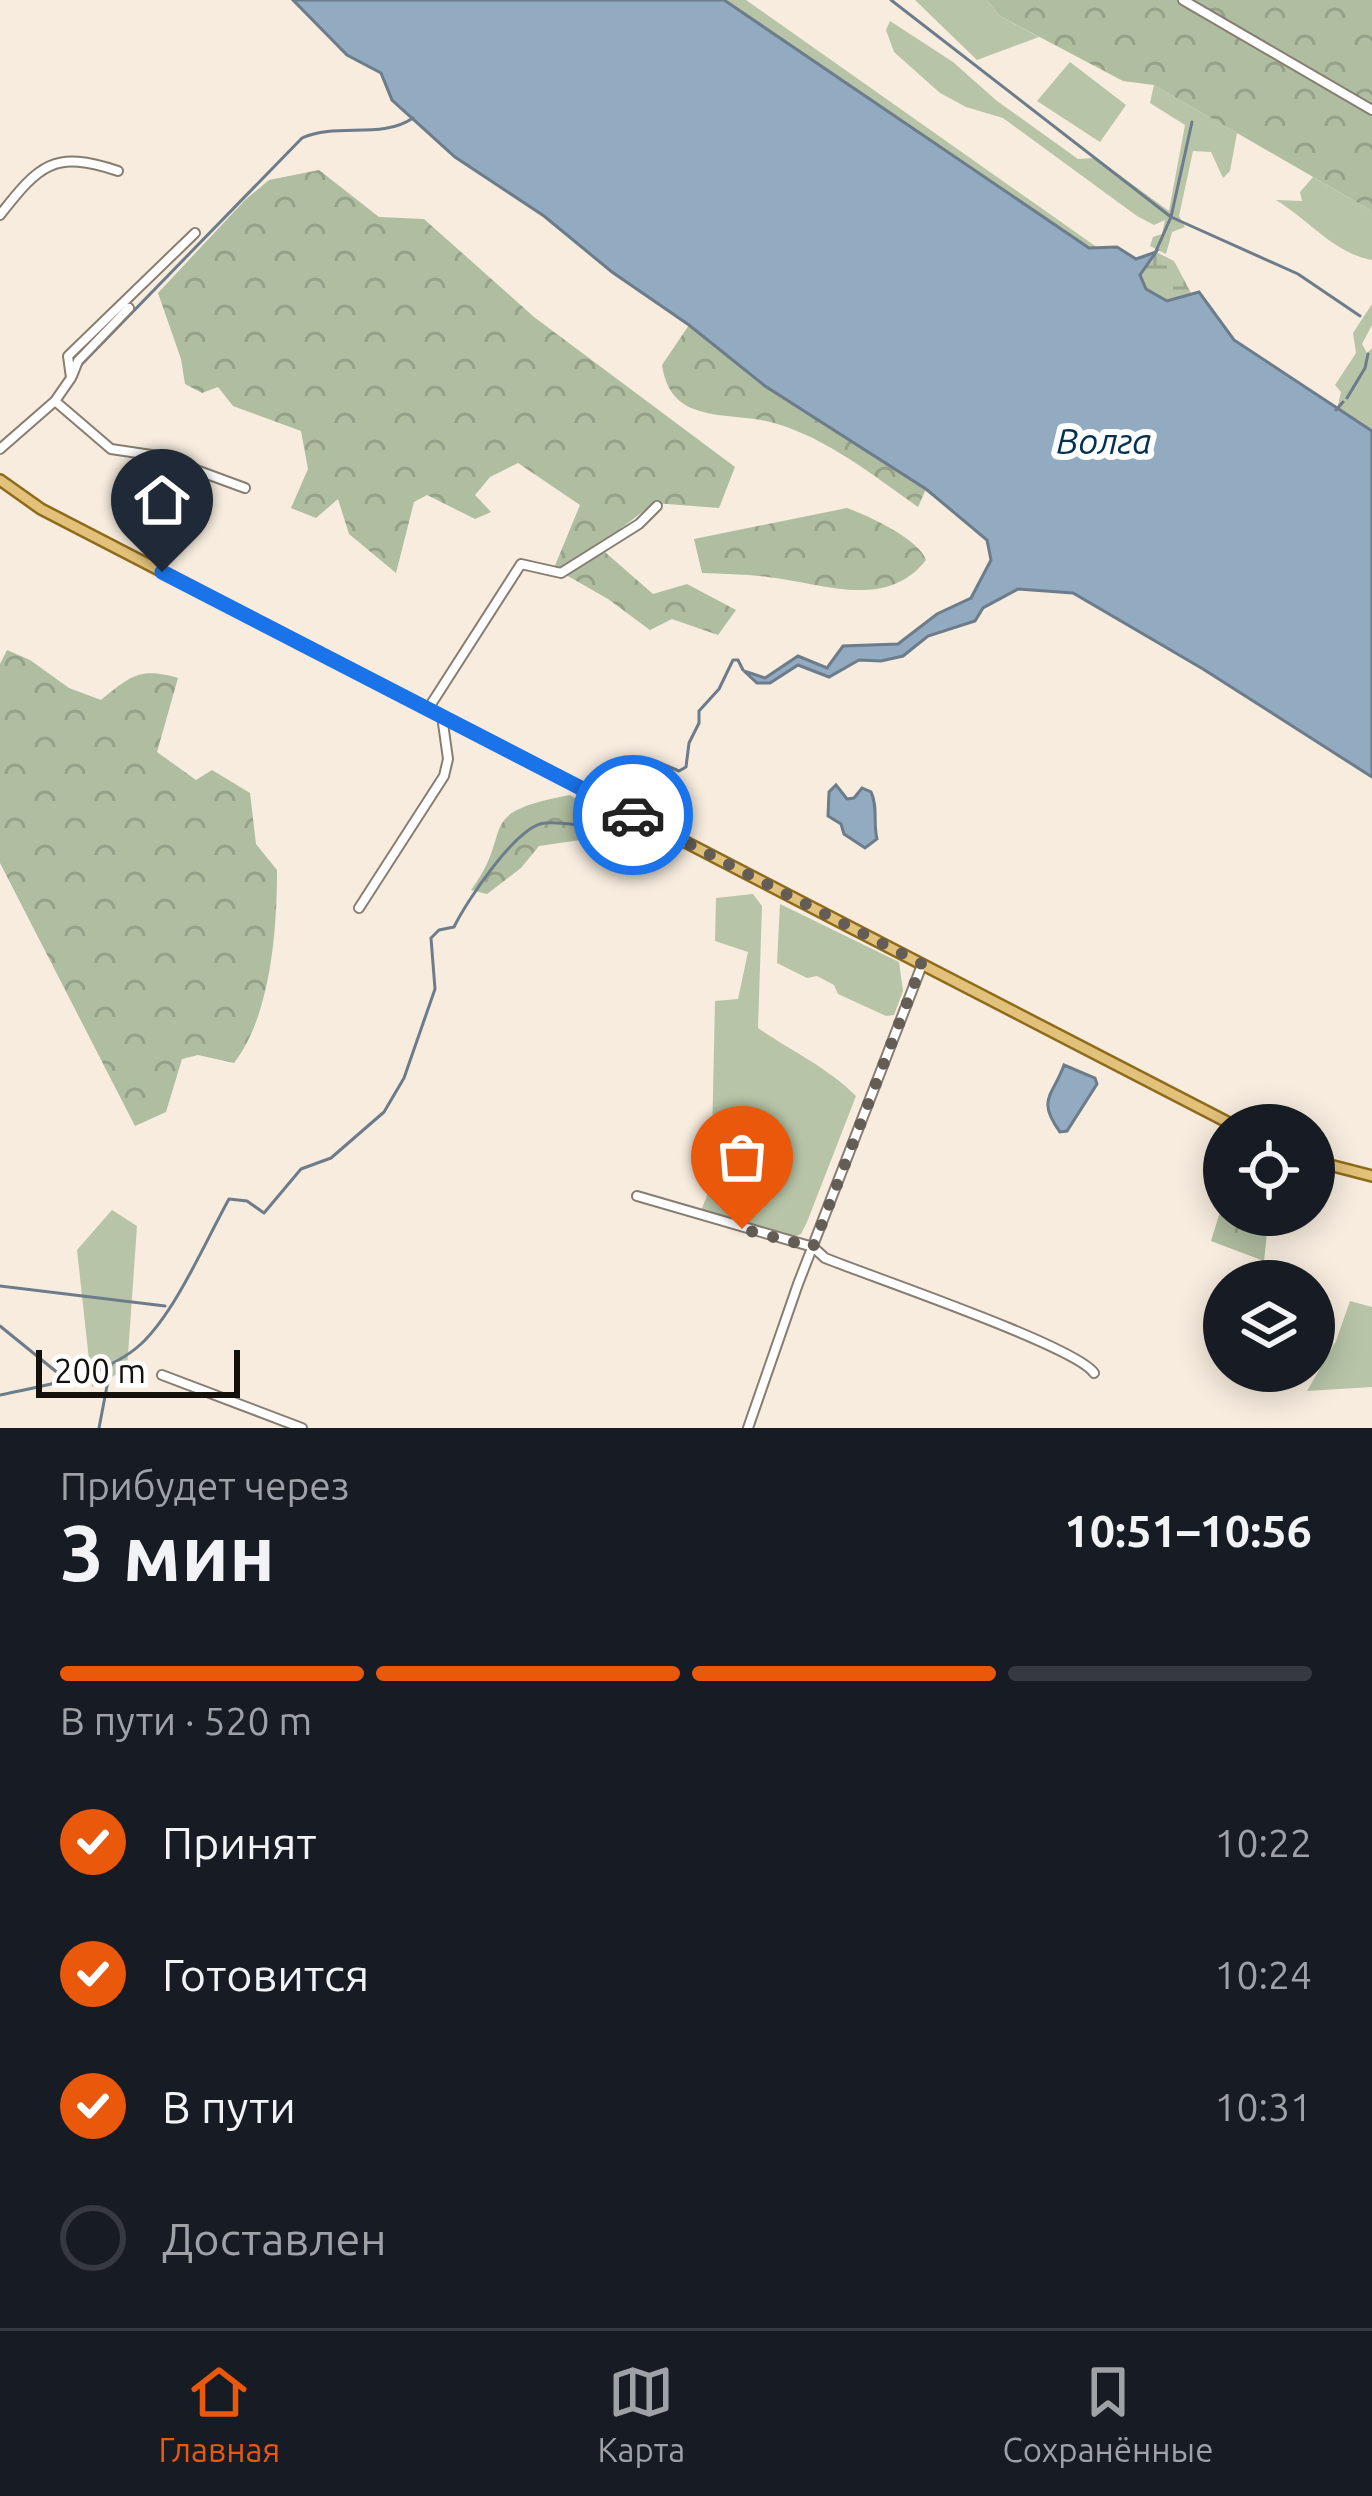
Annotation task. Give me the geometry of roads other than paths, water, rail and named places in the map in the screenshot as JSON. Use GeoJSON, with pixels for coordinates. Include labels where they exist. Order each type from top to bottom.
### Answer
{"type":"FeatureCollection","features":[{"type":"Feature","properties":{"kind":"main road"},"geometry":{"type":"LineString","coordinates":[[0,480],[41,509],[1203,1109]]}},
{"type":"Feature","properties":{"kind":"main road"},"geometry":{"type":"LineString","coordinates":[[1335,1166],[1372,1176]]}},
{"type":"Feature","properties":{"kind":"street"},"geometry":{"type":"LineString","coordinates":[[1184,0],[1372,110]]}},
{"type":"Feature","properties":{"kind":"street"},"geometry":{"type":"LineString","coordinates":[[0,214],[28,178],[50,164],[84,160],[118,172]]}},
{"type":"Feature","properties":{"kind":"street"},"geometry":{"type":"LineString","coordinates":[[71,377],[68,356],[195,233]]}},
{"type":"Feature","properties":{"kind":"street"},"geometry":{"type":"LineString","coordinates":[[0,448],[56,401],[78,361],[129,308]]}},
{"type":"Feature","properties":{"kind":"street"},"geometry":{"type":"LineString","coordinates":[[56,401],[111,449],[158,456],[245,488]]}},
{"type":"Feature","properties":{"kind":"street"},"geometry":{"type":"LineString","coordinates":[[428,709],[521,564],[561,573],[639,524],[657,506]]}},
{"type":"Feature","properties":{"kind":"street"},"geometry":{"type":"LineString","coordinates":[[359,908],[444,776],[448,759],[442,716]]}},
{"type":"Feature","properties":{"kind":"street"},"geometry":{"type":"LineString","coordinates":[[748,1428],[922,964]]}},
{"type":"Feature","properties":{"kind":"street"},"geometry":{"type":"LineString","coordinates":[[637,1196],[813,1247],[825,1258],[1022,1334],[1084,1362],[1094,1372]]}},
{"type":"Feature","properties":{"kind":"street"},"geometry":{"type":"LineString","coordinates":[[162,1375],[302,1428]]}},
{"type":"Feature","properties":{"kind":"water","name":"Волга"},"geometry":{"type":"Polygon","coordinates":[[[293,0],[724,0],[1089,248],[1117,247],[1136,259],[1156,252],[1140,275],[1146,289],[1167,301],[1199,292],[1234,340],[1372,431],[1372,777],[1073,593],[1018,589],[983,608],[975,621],[928,636],[903,656],[859,660],[829,677],[798,665],[770,683],[757,683],[744,671],[765,678],[798,656],[827,668],[843,646],[898,644],[937,614],[971,598],[991,560],[987,540],[926,489],[765,386],[544,216],[455,157],[392,100],[381,73],[347,55],[293,0]]]}},
{"type":"Feature","properties":{"kind":"water"},"geometry":{"type":"Polygon","coordinates":[[[836,785],[847,799],[862,788],[871,792],[877,839],[865,848],[828,816],[829,792],[836,785]]]}},
{"type":"Feature","properties":{"kind":"water"},"geometry":{"type":"Polygon","coordinates":[[[1064,1065],[1095,1078],[1097,1084],[1067,1131],[1060,1132],[1048,1104],[1064,1065]]]}},
{"type":"Feature","properties":{"kind":"waterway"},"geometry":{"type":"LineString","coordinates":[[891,0],[1171,217],[1298,274],[1360,316]]}},
{"type":"Feature","properties":{"kind":"waterway"},"geometry":{"type":"LineString","coordinates":[[80,366],[302,138],[330,131],[387,128],[413,118]]}},
{"type":"Feature","properties":{"kind":"waterway"},"geometry":{"type":"LineString","coordinates":[[1156,251],[1171,217],[1192,122]]}},
{"type":"Feature","properties":{"kind":"waterway"},"geometry":{"type":"LineString","coordinates":[[1347,398],[1368,354]]}},
{"type":"Feature","properties":{"kind":"waterway"},"geometry":{"type":"LineString","coordinates":[[1336,410],[1343,402]]}},
{"type":"Feature","properties":{"kind":"waterway"},"geometry":{"type":"LineString","coordinates":[[631,808],[644,775],[658,762],[679,771],[686,767],[699,711],[719,689],[733,660],[743,670]]}},
{"type":"Feature","properties":{"kind":"waterway"},"geometry":{"type":"LineString","coordinates":[[0,1395],[92,1372],[141,1344],[178,1295],[229,1199],[247,1201],[264,1213],[301,1169],[331,1158],[384,1112],[404,1078],[435,989],[431,938],[439,930],[454,927],[507,850],[545,823],[597,826],[626,816]]}},
{"type":"Feature","properties":{"kind":"waterway"},"geometry":{"type":"LineString","coordinates":[[0,1286],[165,1306]]}},
{"type":"Feature","properties":{"kind":"waterway"},"geometry":{"type":"LineString","coordinates":[[0,1326],[64,1378]]}},
{"type":"Feature","properties":{"kind":"waterway"},"geometry":{"type":"LineString","coordinates":[[99,1428],[111,1365]]}}]}
